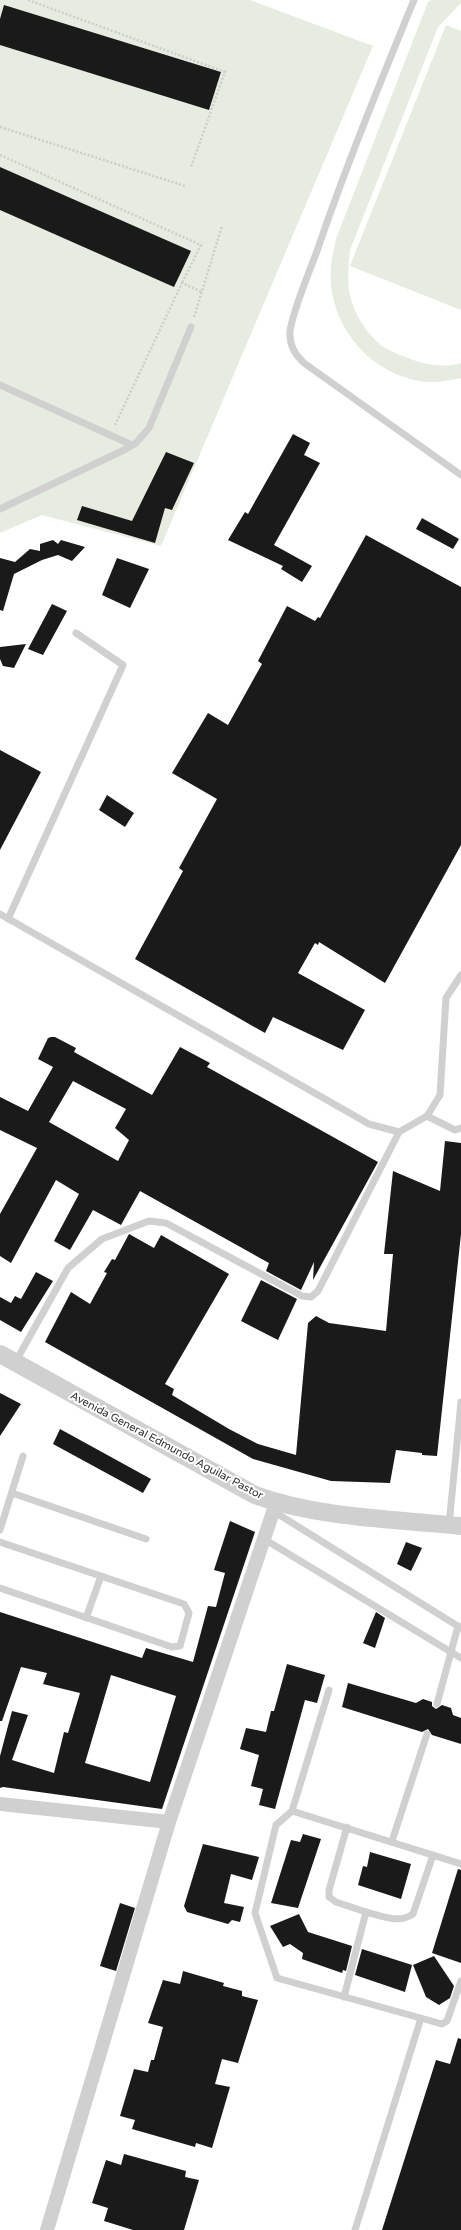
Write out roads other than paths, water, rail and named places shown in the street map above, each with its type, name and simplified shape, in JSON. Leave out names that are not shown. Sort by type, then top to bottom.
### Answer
[{"type":"street","name":"Avenida General Edmundo Aguilar Pastor","points":[[8,1358],[275,1507],[455,1525]]},
{"type":"street","points":[[47,2230],[169,1822],[275,1507]]},
{"type":"street","points":[[0,1804],[169,1822]]},
{"type":"lane","points":[[414,0],[376,92],[320,240],[292,325],[290,340],[295,353],[304,363],[461,475]]},
{"type":"lane","points":[[0,509],[132,445],[149,428],[191,327]]},
{"type":"lane","points":[[0,385],[132,445]]},
{"type":"lane","points":[[8,919],[123,665],[76,633]]},
{"type":"lane","points":[[0,914],[368,1124],[399,1132]]},
{"type":"lane","points":[[8,1358],[68,1268],[102,1239],[149,1221],[166,1224],[302,1296],[310,1297],[318,1292],[399,1132],[427,1116],[440,1095],[446,998],[461,975]]},
{"type":"lane","points":[[427,1116],[456,1130],[461,1128]]},
{"type":"lane","points":[[455,1525],[461,1402]]},
{"type":"lane","points":[[0,1530],[23,1456]]},
{"type":"lane","points":[[12,1493],[146,1539]]},
{"type":"lane","points":[[275,1507],[459,1627],[436,1704]]},
{"type":"lane","points":[[264,1538],[461,1658]]},
{"type":"lane","points":[[0,1542],[184,1604],[189,1613],[180,1646],[172,1647],[0,1588]]},
{"type":"lane","points":[[86,1618],[101,1576]]},
{"type":"lane","points":[[330,1690],[292,1811],[276,1825],[255,1913],[278,1978],[446,2024],[461,1981]]},
{"type":"lane","points":[[392,1841],[427,1734]]},
{"type":"lane","points":[[292,1811],[392,1841],[461,1864]]},
{"type":"lane","points":[[347,1827],[329,1890],[330,1897],[336,1902],[366,1912],[399,1920],[406,1919],[414,1914],[433,1855]]},
{"type":"lane","points":[[344,1997],[366,1912]]},
{"type":"lane","points":[[355,2230],[421,2018]]}]
